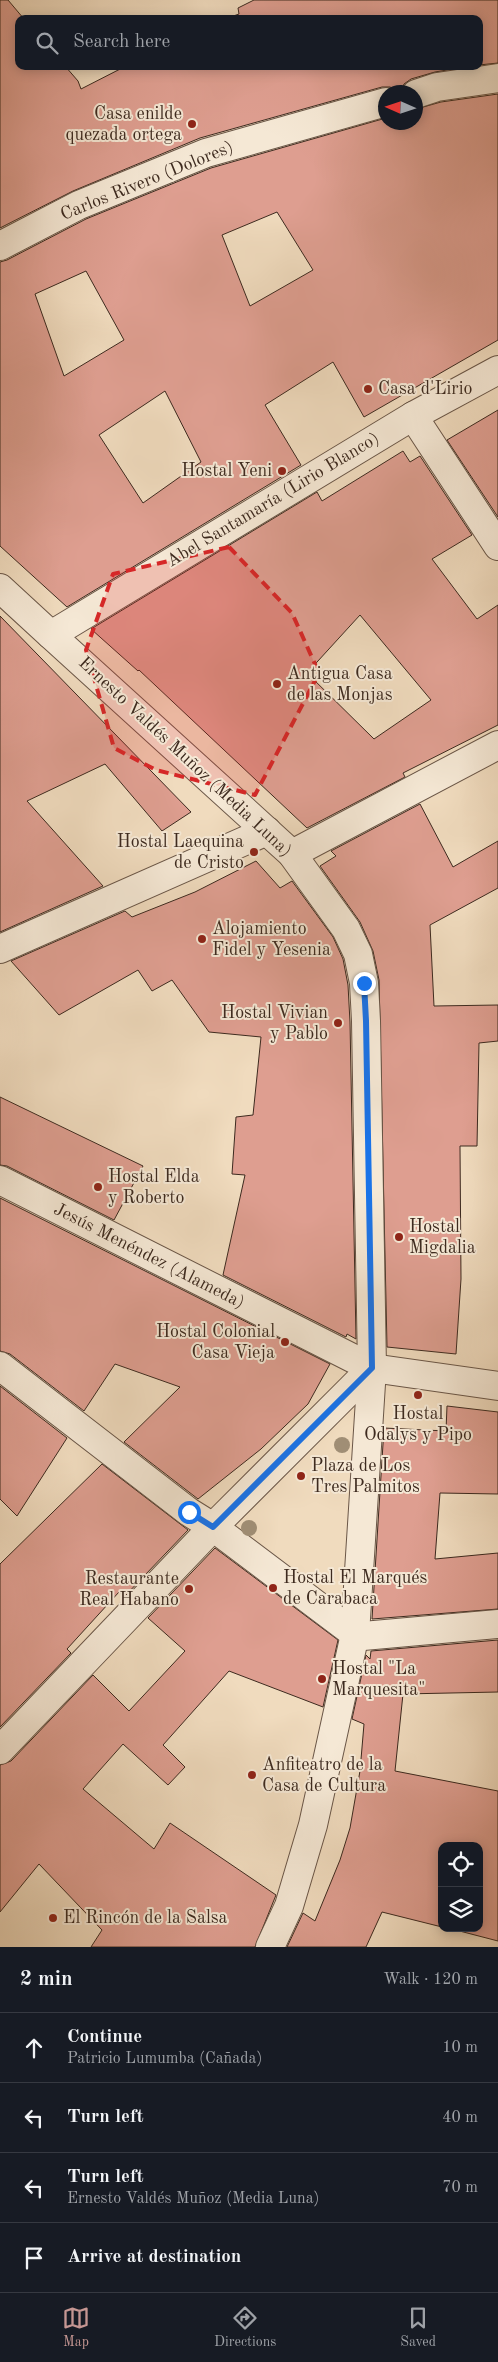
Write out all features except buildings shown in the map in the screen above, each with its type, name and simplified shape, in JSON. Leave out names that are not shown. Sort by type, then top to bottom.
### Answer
[{"type":"street","points":[[423,92],[498,78]]},
{"type":"street","name":"Carlos Rivero (Dolores)","points":[[0,246],[79,205],[206,153],[378,104]]},
{"type":"street","name":"Abel Santamaría (Lirio Blanco)","points":[[51,635],[413,416],[498,370]]},
{"type":"street","points":[[413,416],[498,546]]},
{"type":"street","name":"Ernesto Valdés Muñoz (Media Luna)","points":[[0,588],[292,854],[346,929],[358,954],[364,983],[372,1368],[355,1634],[313,1825],[290,1906],[270,1947]]},
{"type":"street","points":[[292,854],[498,745]]},
{"type":"street","points":[[0,949],[267,832]]},
{"type":"street","name":"Jesús Menéndez (Alameda)","points":[[0,1180],[372,1368],[498,1386]]},
{"type":"street","points":[[0,1366],[189,1512],[213,1527],[355,1634],[363,1636],[498,1624]]},
{"type":"street","points":[[0,1750],[213,1527],[372,1368]]},
{"type":"highlighted area","points":[[229,547],[292,613],[319,673],[255,795],[156,770],[114,748],[86,650],[113,574]]},
{"type":"place","name":"Casa enilde quezada ortega","points":[[192,124]]},
{"type":"place","name":"Casa d'Lirio","points":[[368,389]]},
{"type":"place","name":"Hostal Yeni","points":[[282,471]]},
{"type":"place","name":"Antigua Casa de las Monjas","points":[[277,684]]},
{"type":"place","name":"Hostal Laequina de Cristo","points":[[254,852]]},
{"type":"place","name":"Alojamiento Fidel y Yesenia","points":[[202,939]]},
{"type":"place","name":"Hostal Vivian y Pablo","points":[[338,1023]]},
{"type":"place","name":"Hostal Elda y Roberto","points":[[98,1187]]},
{"type":"place","name":"Hostal Migdalia","points":[[399,1237]]},
{"type":"place","name":"Hostal Colonial Casa Vieja","points":[[285,1342]]},
{"type":"place","name":"Hostal Odalys y Pipo","points":[[418,1395]]},
{"type":"place","name":"Plaza de Los Tres Palmitos","points":[[301,1476]]},
{"type":"place","name":"Hostal El Marqués de Carabaca","points":[[273,1588]]},
{"type":"place","name":"Restaurante Real Habano","points":[[189,1589]]},
{"type":"place","name":"Hostal \"La Marquesita\"","points":[[322,1679]]},
{"type":"place","name":"Anfiteatro de la Casa de Cultura","points":[[252,1775]]},
{"type":"place","name":"El Rincón de la Salsa","points":[[53,1918]]},
{"type":"route","points":[[189,1512],[213,1527],[372,1368],[364,983]]}]
